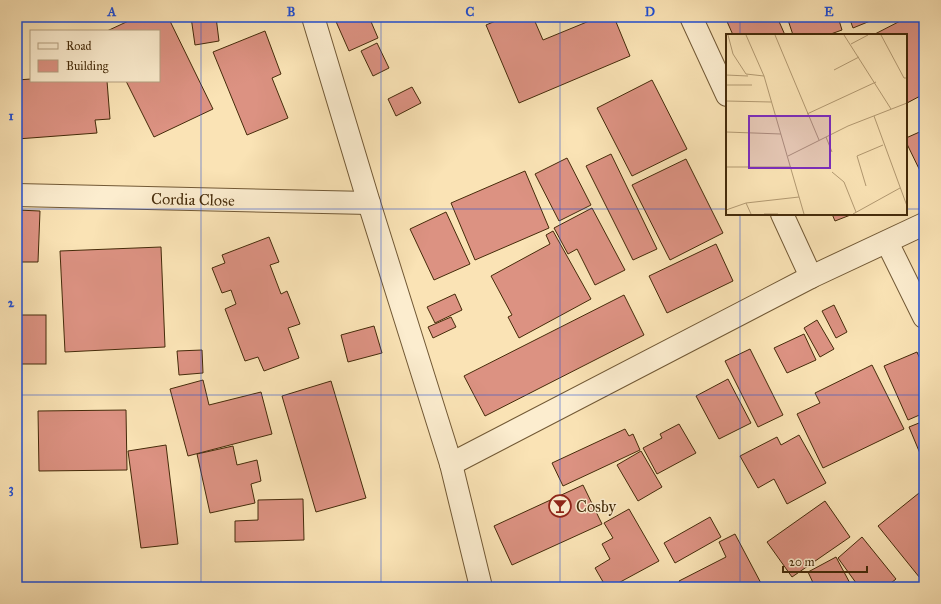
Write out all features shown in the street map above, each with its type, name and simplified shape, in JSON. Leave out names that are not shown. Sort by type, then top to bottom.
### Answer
[{"type":"street","points":[[312,17],[451,464],[481,587]]},
{"type":"street","points":[[691,17],[726,94]]},
{"type":"street","name":"Cordia Close","points":[[17,195],[369,203]]},
{"type":"street","points":[[782,215],[811,277]]},
{"type":"street","points":[[451,464],[811,277],[924,224]]},
{"type":"street","points":[[887,242],[924,317]]},
{"type":"building","points":[[137,17],[168,17],[213,109],[154,137],[126,82],[160,82],[160,30],[109,30]]},
{"type":"building","points":[[191,17],[216,17],[219,41],[195,45]]},
{"type":"building","points":[[334,17],[369,17],[378,38],[349,51]]},
{"type":"building","points":[[505,17],[533,17],[543,40],[599,17],[614,17],[630,56],[519,103],[486,25]]},
{"type":"building","points":[[725,17],[777,17],[785,34],[733,34]]},
{"type":"building","points":[[787,17],[838,17],[842,30],[831,34],[793,34]]},
{"type":"building","points":[[849,17],[880,17],[853,28]]},
{"type":"building","points":[[908,17],[916,17],[924,32],[924,94],[907,103],[907,34],[875,34]]},
{"type":"building","points":[[265,31],[281,74],[272,78],[288,118],[247,135],[213,52]]},
{"type":"building","points":[[377,43],[389,68],[373,76],[361,51]]},
{"type":"building","points":[[30,79],[30,82],[107,82],[110,119],[95,120],[97,133],[17,139],[17,80]]},
{"type":"building","points":[[652,80],[687,149],[632,176],[597,108]]},
{"type":"building","points":[[412,87],[421,103],[396,116],[388,99]]},
{"type":"building","points":[[924,130],[924,179],[907,144],[907,138]]},
{"type":"building","points":[[611,154],[657,249],[633,260],[586,166]]},
{"type":"building","points":[[567,158],[591,205],[559,221],[535,174]]},
{"type":"building","points":[[686,159],[723,233],[670,260],[632,185]]},
{"type":"building","points":[[525,171],[549,228],[475,260],[451,203]]},
{"type":"building","points":[[592,208],[625,270],[595,285],[577,249],[568,254],[554,228]]},
{"type":"building","points":[[17,210],[40,211],[38,262],[17,262]]},
{"type":"building","points":[[446,212],[470,264],[434,280],[410,229]]},
{"type":"building","points":[[832,215],[850,215],[835,221]]},
{"type":"building","points":[[553,231],[591,299],[519,338],[508,317],[512,315],[491,276],[550,244],[546,235]]},
{"type":"building","points":[[269,237],[279,262],[270,265],[281,294],[287,291],[300,324],[288,328],[299,358],[264,371],[258,357],[245,361],[225,309],[236,304],[231,290],[222,293],[212,268],[225,263],[222,255]]},
{"type":"building","points":[[716,244],[733,281],[667,313],[649,276]]},
{"type":"building","points":[[161,247],[165,347],[65,352],[60,251]]},
{"type":"building","points":[[455,294],[462,310],[435,323],[427,307]]},
{"type":"building","points":[[624,295],[644,335],[485,416],[464,376]]},
{"type":"building","points":[[834,305],[847,332],[836,338],[822,311]]},
{"type":"building","points":[[17,315],[46,315],[46,364],[17,364]]},
{"type":"building","points":[[451,317],[456,327],[433,338],[428,327]]},
{"type":"building","points":[[817,320],[834,349],[820,357],[804,328]]},
{"type":"building","points":[[374,326],[382,353],[348,362],[341,335]]},
{"type":"building","points":[[804,334],[816,360],[787,373],[774,348]]},
{"type":"building","points":[[750,349],[783,415],[758,427],[725,361]]},
{"type":"building","points":[[202,350],[203,373],[179,375],[177,351]]},
{"type":"building","points":[[917,352],[924,368],[924,413],[908,420],[884,366]]},
{"type":"building","points":[[872,365],[904,429],[823,468],[797,414],[820,403],[815,393]]},
{"type":"building","points":[[728,379],[751,423],[719,439],[696,396]]},
{"type":"building","points":[[203,380],[209,405],[261,392],[272,434],[188,456],[170,389]]},
{"type":"building","points":[[331,381],[366,498],[316,512],[282,396]]},
{"type":"building","points":[[126,410],[127,470],[39,471],[38,411]]},
{"type":"building","points":[[924,421],[924,463],[909,427]]},
{"type":"building","points":[[679,424],[696,453],[657,474],[643,448],[662,438],[660,434]]},
{"type":"building","points":[[625,429],[629,436],[633,434],[640,450],[563,486],[552,463]]},
{"type":"building","points":[[799,435],[826,483],[787,504],[774,479],[758,488],[740,456],[777,437],[781,445]]},
{"type":"building","points":[[166,445],[178,544],[141,548],[128,451]]},
{"type":"building","points":[[233,446],[237,465],[257,460],[261,481],[251,484],[255,503],[210,513],[197,454]]},
{"type":"building","points":[[641,451],[662,487],[638,501],[617,465]]},
{"type":"building","points":[[583,485],[602,524],[512,565],[494,526]]},
{"type":"building","points":[[924,489],[924,583],[878,526]]},
{"type":"building","points":[[303,499],[304,540],[235,542],[235,521],[258,520],[258,500]]},
{"type":"building","points":[[825,501],[850,537],[792,577],[767,542]]},
{"type":"building","points":[[629,509],[659,561],[611,587],[606,587],[595,568],[610,559],[602,544],[613,538],[604,523]]},
{"type":"building","points":[[710,517],[721,537],[675,563],[664,543]]},
{"type":"building","points":[[735,534],[763,587],[682,587],[679,581],[726,557],[719,542]]},
{"type":"building","points":[[862,537],[896,579],[886,587],[859,587],[838,558]]},
{"type":"building","points":[[836,557],[852,587],[815,587],[808,572]]},
{"type":"building","points":[[664,584],[665,587],[656,587]]},
{"type":"place","name":"Cosby","points":[[560,506]]}]
